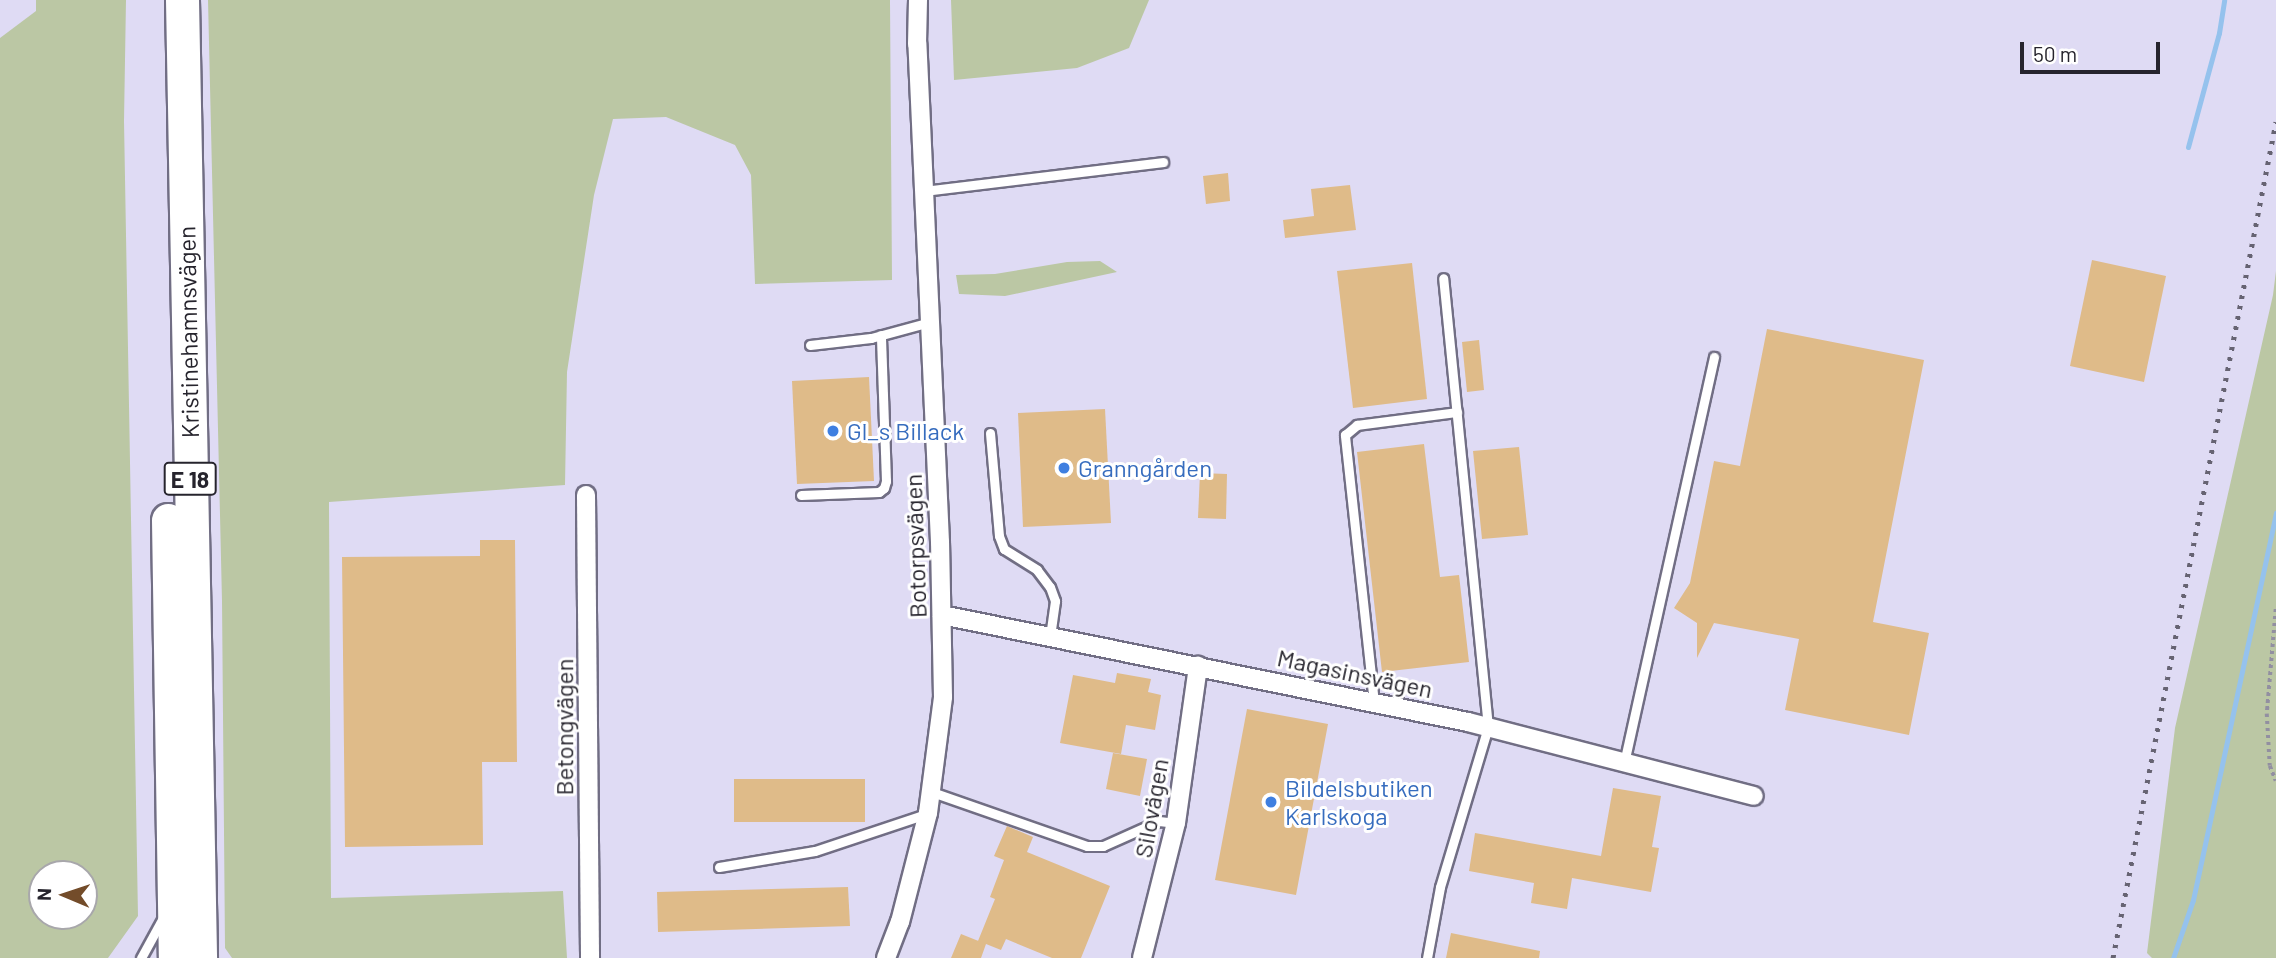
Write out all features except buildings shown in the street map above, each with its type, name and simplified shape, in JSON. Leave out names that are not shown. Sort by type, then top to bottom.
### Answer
[{"type":"highway","name":"Kristinehamnsvägen","points":[[159,0],[175,958]]},
{"type":"highway","name":"Kristinehamnsvägen","points":[[182,0],[200,958]]},
{"type":"street","name":"Botorpsvägen","points":[[886,958],[900,922],[928,813],[943,696],[918,0]]},
{"type":"street","name":"Betongvägen","points":[[586,495],[590,958]]},
{"type":"street","name":"Magasinsvägen","points":[[942,615],[1488,727],[1754,796]]},
{"type":"street","name":"Silovägen","points":[[1142,958],[1176,823],[1198,666]]},
{"type":"lane","points":[[924,191],[1163,162]]},
{"type":"lane","points":[[1427,958],[1440,887],[1488,727],[1443,278]]},
{"type":"lane","points":[[810,345],[881,335],[930,322]]},
{"type":"lane","points":[[801,495],[879,492],[884,488],[887,481],[881,335]]},
{"type":"lane","points":[[1624,763],[1713,357]]},
{"type":"lane","points":[[1374,703],[1345,435],[1357,425],[1457,412]]},
{"type":"lane","points":[[990,433],[999,536],[1004,549],[1037,570],[1050,587],[1055,601],[1050,636]]},
{"type":"lane","points":[[932,792],[1087,846],[1103,846],[1159,821],[1176,823]]},
{"type":"lane","points":[[719,867],[816,852],[928,813]]},
{"type":"lane","name":"E 18","points":[[141,958],[174,896]]},
{"type":"path","points":[[2276,609],[2274,678],[2267,714],[2270,766],[2276,781]]},
{"type":"green space","points":[[36,0],[126,0],[124,121],[138,916],[108,958],[0,958],[0,38],[36,11]]},
{"type":"green space","points":[[208,0],[890,0],[892,280],[755,284],[751,175],[735,145],[666,117],[613,119],[594,195],[567,372],[565,485],[329,502],[331,898],[563,891],[567,958],[232,958],[225,948],[222,601]]},
{"type":"green space","points":[[951,0],[1149,0],[1129,48],[1077,68],[954,80]]},
{"type":"green space","points":[[1100,261],[1117,272],[1005,296],[959,294],[956,275],[995,274],[1067,262]]},
{"type":"green space","points":[[2276,271],[2276,958],[2152,958],[2147,953],[2175,728],[2273,295]]},
{"type":"waterway","points":[[2188,147],[2219,33],[2224,0]]},
{"type":"waterway","points":[[2173,958],[2193,900],[2276,513]]},
{"type":"railway","points":[[2113,958],[2276,122]]},
{"type":"place","name":"Gl_s Billack","points":[[833,431]]},
{"type":"place","name":"Granngården","points":[[1064,468]]},
{"type":"place","name":"Bildelsbutiken Karlskoga","points":[[1271,802]]}]
